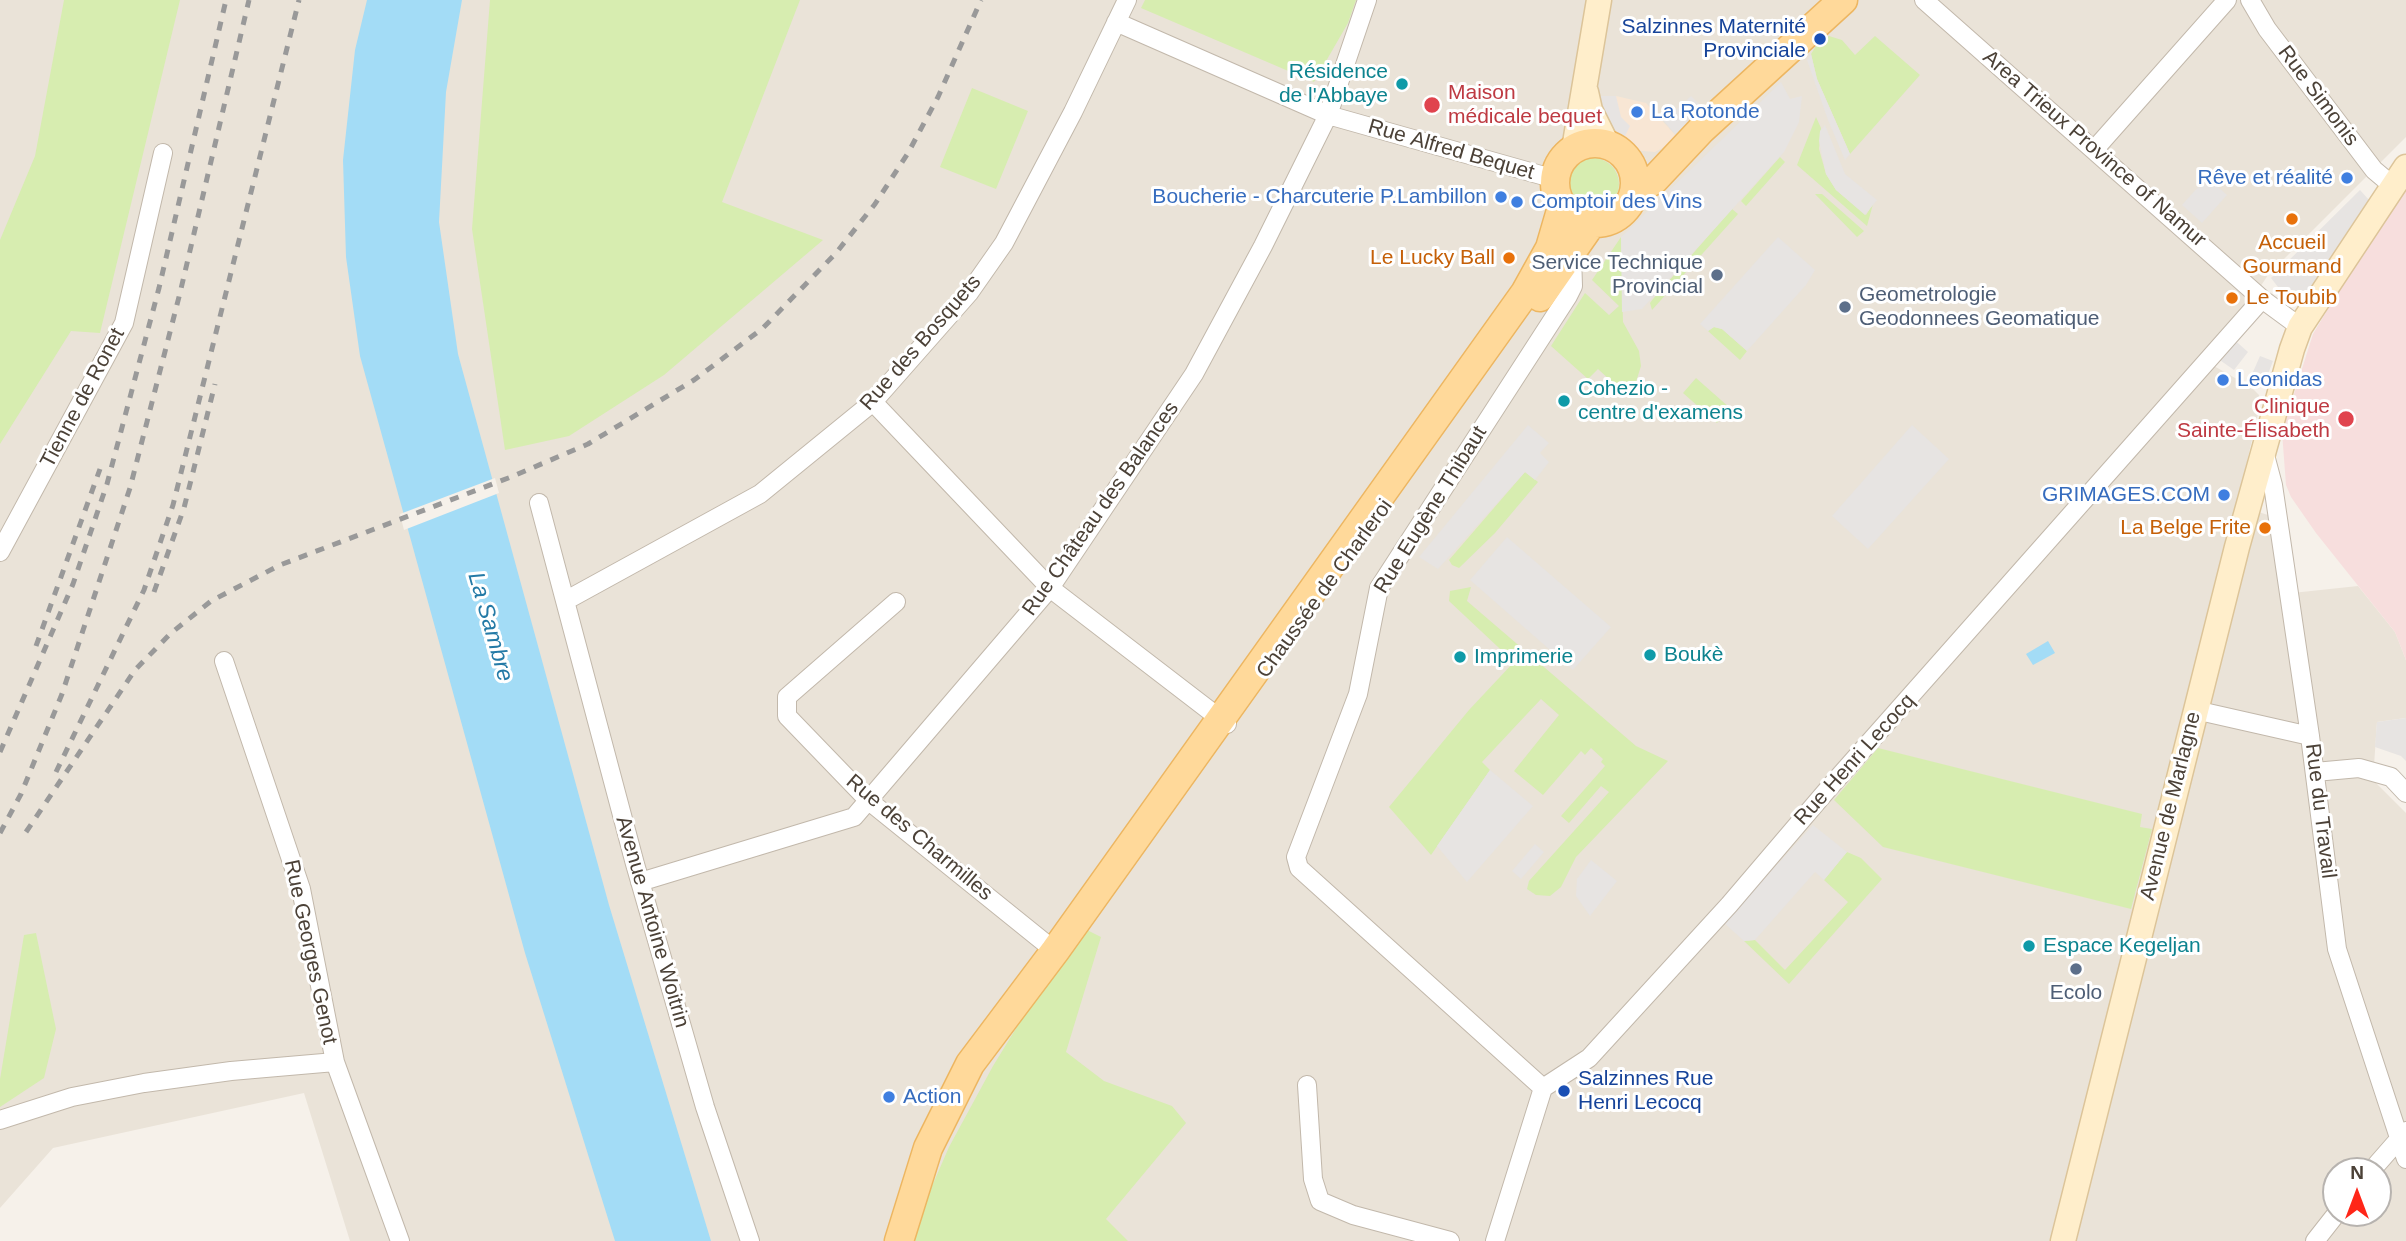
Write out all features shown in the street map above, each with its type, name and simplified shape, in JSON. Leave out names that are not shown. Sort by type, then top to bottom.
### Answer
[{"type":"main road","points":[[1574,149],[1573,140],[1586,89],[1599,0]]},
{"type":"main road","points":[[1702,129],[1651,160],[1585,145],[1574,149],[1558,167],[1555,179],[1555,192],[1562,207],[1575,218],[1591,223],[1612,220],[1621,214],[1634,192],[1654,180],[1702,129],[1843,0]]},
{"type":"main road","points":[[1586,89],[1590,110],[1617,152],[1632,169],[1634,192]]},
{"type":"main road","name":"Avenue de Marlagne","points":[[2063,1241],[2237,548],[2300,327],[2399,176]]},
{"type":"main road","name":"Chaussée de Charleroi","points":[[1224,721],[1539,271],[1550,248],[1562,207]]},
{"type":"main road","name":"Chaussée de Charleroi","points":[[899,1241],[920,1166],[953,1095],[989,1035],[1055,951],[1572,254],[1591,223]]},
{"type":"street","name":"Rue des Bosquets","points":[[565,601],[760,494],[873,402],[969,292],[1004,243],[1127,0]]},
{"type":"street","name":"Rue Château des Balances","points":[[640,881],[854,817],[1050,588],[1194,374],[1263,246],[1328,115],[1367,0]]},
{"type":"street","name":"Area Trieux Province of Namur","points":[[1924,0],[2262,299],[2300,327]]},
{"type":"street","points":[[2094,149],[2227,0]]},
{"type":"street","name":"Rue Simonis","points":[[2250,0],[2267,29],[2374,170],[2399,176]]},
{"type":"street","name":"Rue Alfred Bequet","points":[[1116,22],[1328,115],[1555,179]]},
{"type":"street","name":"Tienne de Ronet","points":[[0,552],[124,323],[163,153]]},
{"type":"street","name":"Rue Eugène Thibaut","points":[[1544,1088],[1299,868],[1296,858],[1358,694],[1378,588],[1568,296],[1573,286],[1572,254]]},
{"type":"street","name":"Rue Henri Lecocq","points":[[1544,1088],[1589,1058],[1711,924],[2262,299]]},
{"type":"street","points":[[873,402],[1050,588],[1224,721]]},
{"type":"street","name":"Rue du Travail","points":[[2265,455],[2273,485],[2310,736],[2337,949],[2402,1134],[2406,1159]]},
{"type":"street","name":"Avenue Antoine Woitrin","points":[[539,503],[640,881],[705,1107],[750,1241]]},
{"type":"street","name":"Rue des Charmilles","points":[[897,602],[787,697],[787,716],[869,801],[1055,951]]},
{"type":"street","name":"Rue Georges Genot","points":[[224,661],[301,889],[335,1062],[400,1241]]},
{"type":"street","points":[[2195,710],[2310,736]]},
{"type":"street","points":[[2315,772],[2359,768],[2391,777],[2406,793]]},
{"type":"street","points":[[0,1120],[72,1097],[144,1083],[231,1071],[335,1062]]},
{"type":"street","points":[[1307,1085],[1313,1179],[1320,1201],[1353,1215],[1450,1241]]},
{"type":"street","points":[[1494,1241],[1544,1088]]},
{"type":"street","points":[[2383,1157],[2402,1134]]},
{"type":"street","points":[[2315,1241],[2326,1227]]},
{"type":"shaded area","points":[[0,0],[2406,0],[2406,137],[2268,275],[2249,304],[2198,357],[2251,387],[2259,395],[2260,405],[2237,505],[2271,516],[2283,594],[2358,586],[2395,632],[2406,660],[2406,718],[2377,722],[2373,780],[2406,813],[2406,1241],[350,1241],[304,1093],[53,1148],[0,1208]]},
{"type":"shaded area","points":[[1811,54],[1817,79],[1850,154],[1845,160],[1807,60]]},
{"type":"shaded area","points":[[1781,82],[1790,99],[1802,96],[1799,122],[1784,152],[1642,309],[1622,312],[1621,237]]},
{"type":"shaded area","points":[[1597,96],[1616,96],[1646,103],[1679,139],[1655,152],[1631,150],[1606,129]]},
{"type":"shaded area","points":[[1597,96],[1616,96],[1621,117],[1630,126],[1621,144],[1606,129]]},
{"type":"shaded area","points":[[1691,96],[1708,113],[1679,139],[1664,121]]},
{"type":"shaded area","points":[[1825,125],[1845,174],[1877,200],[1865,215],[1836,190],[1826,174],[1819,141],[1820,131]]},
{"type":"shaded area","points":[[2207,177],[2227,195],[2202,223],[2182,205]]},
{"type":"shaded area","name":"Clinique Sainte-Élisabeth","points":[[2406,178],[2406,660],[2395,632],[2316,533],[2291,497],[2286,485],[2282,432],[2313,334]]},
{"type":"shaded area","points":[[2360,190],[2369,200],[2367,208],[2311,291],[2288,300],[2271,278]]},
{"type":"shaded area","points":[[1778,237],[1815,270],[1806,285],[1747,351],[1722,329],[1714,327],[1708,331],[1700,324]]},
{"type":"shaded area","points":[[2230,336],[2248,352],[2234,370],[2214,356]]},
{"type":"shaded area","points":[[2260,356],[2273,361],[2263,387],[2249,381]]},
{"type":"shaded area","points":[[1528,425],[1549,443],[1540,453],[1549,462],[1535,480],[1525,472],[1438,569],[1419,557]]},
{"type":"shaded area","points":[[1912,425],[1949,459],[1868,549],[1832,516]]},
{"type":"shaded area","points":[[1507,537],[1611,627],[1573,670],[1470,580]]},
{"type":"shaded area","points":[[2406,718],[2406,761],[2401,756],[2375,747],[2377,722]]},
{"type":"shaded area","points":[[1490,770],[1533,806],[1467,882],[1437,846]]},
{"type":"shaded area","points":[[1813,825],[1847,852],[1824,880],[1815,872],[1755,940],[1744,941],[1724,923]]},
{"type":"shaded area","points":[[1535,844],[1544,852],[1521,879],[1512,871]]},
{"type":"shaded area","points":[[1591,860],[1617,881],[1590,916],[1576,896],[1577,879]]},
{"type":"green space","points":[[64,0],[180,0],[100,333],[71,331],[0,444],[0,240],[35,156]]},
{"type":"green space","points":[[490,0],[800,0],[722,202],[823,240],[664,375],[569,436],[505,450],[472,229]]},
{"type":"green space","points":[[1145,0],[1356,0],[1348,23],[1314,82],[1141,8]]},
{"type":"green space","points":[[1829,36],[1842,40],[1855,55],[1875,36],[1920,75],[1850,154],[1817,79],[1811,54],[1820,40]]},
{"type":"green space","points":[[972,88],[1028,111],[996,189],[940,167]]},
{"type":"green space","points":[[1816,117],[1821,128],[1819,149],[1826,174],[1836,190],[1866,215],[1873,204],[1867,226],[1797,165]]},
{"type":"green space","points":[[1780,157],[1785,162],[1746,206],[1741,201]]},
{"type":"green space","points":[[1593,158],[1603,160],[1611,166],[1617,174],[1617,194],[1611,202],[1603,208],[1593,210],[1583,208],[1575,202],[1569,194],[1567,184],[1569,174],[1575,166],[1583,160]]},
{"type":"green space","points":[[1815,194],[1822,194],[1864,231],[1857,237]]},
{"type":"green space","points":[[1732,209],[1738,214],[1652,310],[1650,303],[1653,299]]},
{"type":"green space","points":[[1621,237],[1623,322],[1639,351],[1641,366],[1635,385],[1626,395],[1598,369],[1588,379],[1551,346],[1585,293],[1609,315],[1619,306],[1592,280]]},
{"type":"green space","points":[[1714,327],[1722,329],[1747,351],[1740,360],[1708,331]]},
{"type":"green space","points":[[1696,378],[1730,408],[1717,423],[1683,393]]},
{"type":"green space","points":[[1525,472],[1538,482],[1495,533],[1459,568],[1452,565],[1449,560]]},
{"type":"green space","points":[[1471,587],[1467,601],[1636,746],[1668,761],[1576,857],[1561,887],[1550,896],[1536,895],[1527,889],[1529,881],[1609,792],[1601,786],[1569,823],[1561,816],[1605,766],[1601,762],[1603,759],[1591,748],[1585,755],[1581,751],[1543,795],[1514,771],[1559,715],[1541,699],[1482,762],[1490,770],[1431,855],[1389,807],[1469,710],[1514,662],[1449,601],[1450,591]]},
{"type":"green space","points":[[1878,748],[2142,814],[2140,827],[2152,829],[2131,909],[1883,847],[1834,800]]},
{"type":"green space","points":[[1847,852],[1861,858],[1882,879],[1789,984],[1744,941],[1755,940],[1785,970],[1848,902],[1824,880]]},
{"type":"green space","points":[[1087,930],[1101,937],[1066,1052],[1104,1081],[1172,1106],[1186,1123],[1106,1219],[1128,1241],[915,1241],[916,1223],[949,1147],[993,1066],[1039,991]]},
{"type":"green space","points":[[36,933],[56,1029],[44,1078],[0,1107],[0,1079],[24,935]]},
{"type":"water","name":"La Sambre","points":[[367,0],[462,0],[446,92],[439,222],[458,354],[609,905],[711,1241],[615,1241],[525,953],[360,356],[346,257],[343,160],[355,50]]},
{"type":"water","points":[[2048,641],[2055,653],[2033,665],[2026,654]]},
{"type":"pier","points":[[495,478],[499,493],[404,530],[400,514]]},
{"type":"railway","points":[[0,752],[73,584],[107,484],[159,288],[226,0]]},
{"type":"railway","points":[[0,833],[21,794],[62,694],[130,488],[180,293],[249,0]]},
{"type":"railway","points":[[56,772],[144,590],[173,505],[299,0]]},
{"type":"railway","points":[[26,832],[135,670],[170,634],[211,601],[280,565],[511,477],[588,444],[694,380],[763,328],[836,253],[875,204],[908,153],[938,97],[981,0]]},
{"type":"railway","points":[[154,592],[184,508],[215,384]]},
{"type":"railway","points":[[36,646],[100,469]]},
{"type":"place","name":"Salzinnes Maternité Provinciale","points":[[1820,39]]},
{"type":"place","name":"Résidence de l'Abbaye","points":[[1402,84]]},
{"type":"place","name":"Maison médicale bequet","points":[[1432,105]]},
{"type":"place","name":"La Rotonde","points":[[1637,112]]},
{"type":"place","name":"Rêve et réalité","points":[[2347,178]]},
{"type":"place","name":"Boucherie - Charcuterie P.Lambillon","points":[[1501,197]]},
{"type":"place","name":"Comptoir des Vins","points":[[1517,202]]},
{"type":"place","name":"Accueil Gourmand","points":[[2292,219]]},
{"type":"place","name":"Le Lucky Ball","points":[[1509,258]]},
{"type":"place","name":"Service Technique Provincial","points":[[1717,275]]},
{"type":"place","name":"Le Toubib","points":[[2232,298]]},
{"type":"place","name":"Geometrologie Geodonnees Geomatique","points":[[1845,307]]},
{"type":"place","name":"Leonidas","points":[[2223,380]]},
{"type":"place","name":"Cohezio - centre d'examens","points":[[1564,401]]},
{"type":"place","name":"Clinique Sainte-Élisabeth","points":[[2346,419]]},
{"type":"place","name":"GRIMAGES.COM","points":[[2224,495]]},
{"type":"place","name":"La Belge Frite","points":[[2265,528]]},
{"type":"place","name":"Boukè","points":[[1650,655]]},
{"type":"place","name":"Imprimerie","points":[[1460,657]]},
{"type":"place","name":"Espace Kegeljan","points":[[2029,946]]},
{"type":"place","name":"Ecolo","points":[[2076,969]]},
{"type":"place","name":"Salzinnes Rue Henri Lecocq","points":[[1564,1091]]},
{"type":"place","name":"Action","points":[[889,1097]]}]
